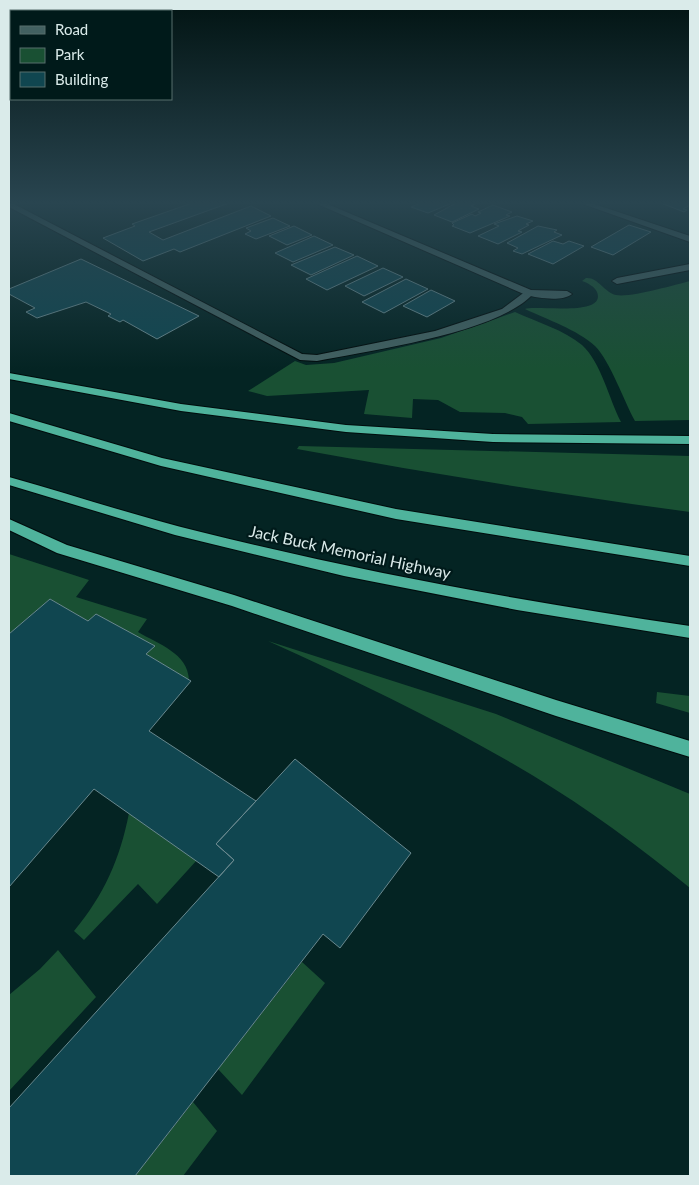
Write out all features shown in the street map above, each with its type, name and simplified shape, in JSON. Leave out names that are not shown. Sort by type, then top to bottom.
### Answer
[{"type":"highway","points":[[9,376],[144,401],[359,429],[450,437],[534,440],[690,440]]},
{"type":"highway","points":[[9,417],[161,462],[368,508],[530,537],[690,561]]},
{"type":"highway","name":"Jack Buck Memorial Highway","points":[[9,481],[229,544],[357,573],[500,601],[690,632]]},
{"type":"highway","points":[[9,524],[62,549],[234,601],[556,708],[690,750]]},
{"type":"street","points":[[112,258],[300,357],[317,358],[437,334],[505,311],[529,293]]},
{"type":"street","points":[[448,258],[529,293],[567,294]]},
{"type":"street","points":[[617,281],[690,267]]},
{"type":"green space","points":[[586,278],[598,282],[616,295],[631,295],[690,281],[690,420],[635,421],[606,361],[595,346],[571,330],[525,309],[568,308],[591,305],[597,300],[597,292],[591,285],[582,281]]},
{"type":"green space","points":[[515,312],[559,331],[575,340],[589,352],[600,371],[621,422],[528,424],[522,417],[505,413],[460,412],[438,400],[413,399],[412,418],[364,414],[369,390],[267,396],[248,391],[295,361],[306,365],[334,363],[441,338]]},
{"type":"green space","points":[[299,446],[690,456],[690,512],[444,475],[297,449]]},
{"type":"green space","points":[[9,554],[89,580],[76,597],[147,619],[138,632],[163,645],[178,656],[187,671],[189,680],[146,654],[154,646],[96,614],[88,621],[50,599],[9,634]]},
{"type":"green space","points":[[268,641],[496,714],[690,794],[690,888],[613,828],[500,756],[402,704]]},
{"type":"green space","points":[[657,692],[690,696],[690,713],[656,703]]},
{"type":"green space","points":[[129,813],[197,860],[157,904],[138,884],[84,940],[74,931],[94,904],[116,861]]},
{"type":"green space","points":[[58,950],[96,997],[9,1091],[9,995],[40,969]]},
{"type":"green space","points":[[302,962],[325,983],[242,1095],[218,1069]]},
{"type":"green space","points":[[193,1102],[217,1131],[183,1176],[135,1176]]},
{"type":"building","points":[[138,258],[150,258],[143,261]]},
{"type":"building","points":[[286,258],[302,258],[293,262]]},
{"type":"building","points":[[307,258],[347,258],[311,275],[291,265]]},
{"type":"building","points":[[352,258],[362,258],[378,266],[327,290],[306,279]]},
{"type":"building","points":[[539,258],[563,258],[553,264]]},
{"type":"building","points":[[81,259],[199,316],[157,339],[123,320],[120,322],[108,316],[111,314],[86,302],[37,318],[26,312],[35,308],[9,294],[9,289]]},
{"type":"building","points":[[383,268],[403,277],[364,296],[345,286]]},
{"type":"building","points":[[406,279],[428,289],[384,313],[362,302]]},
{"type":"building","points":[[431,290],[455,301],[427,317],[403,306]]},
{"type":"building","points":[[50,599],[88,621],[96,614],[155,646],[146,654],[191,681],[149,731],[256,801],[216,844],[234,860],[219,877],[94,789],[9,887],[9,634]]},
{"type":"building","points":[[295,759],[411,853],[340,948],[323,934],[135,1176],[9,1176],[9,1108],[234,860],[216,844]]}]
